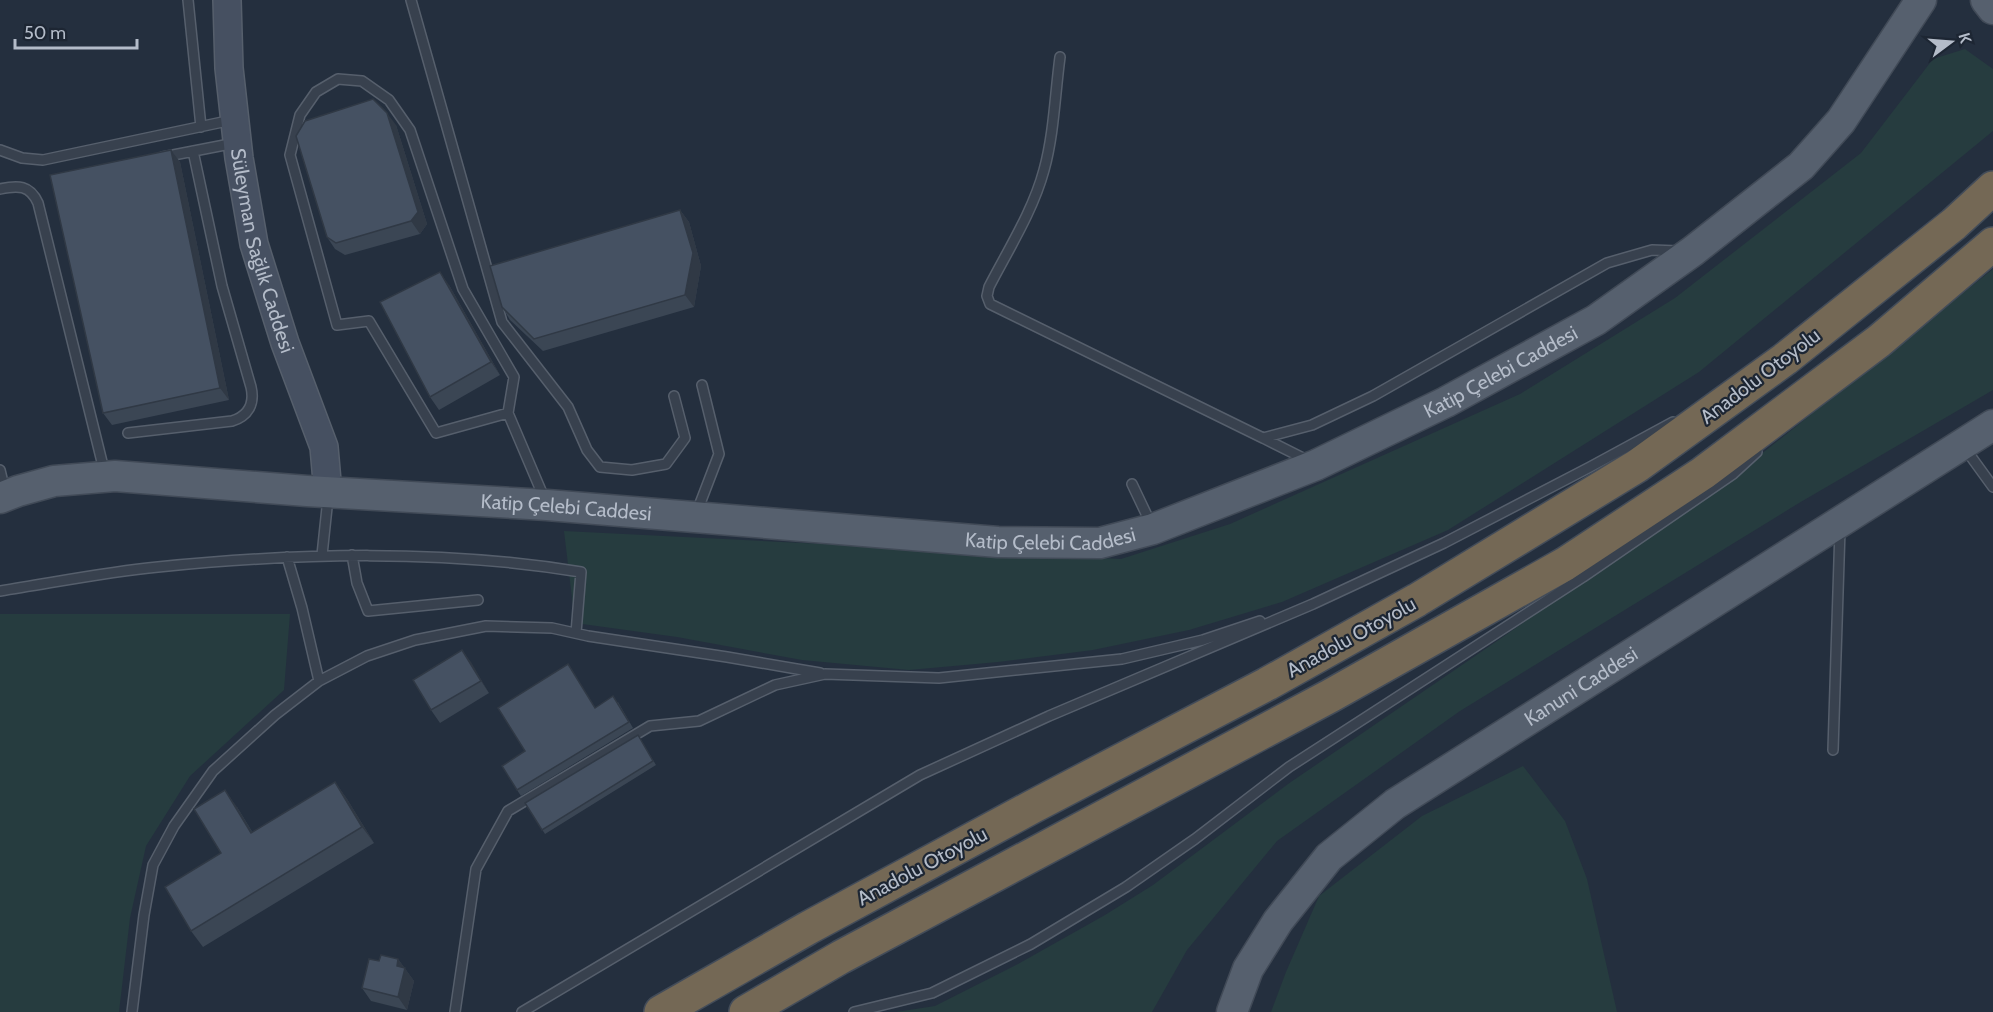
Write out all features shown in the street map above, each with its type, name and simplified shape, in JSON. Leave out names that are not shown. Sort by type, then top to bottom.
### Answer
[{"type":"highway","name":"Anadolu Otoyolu","points":[[661,1012],[808,928],[1267,684],[1417,600],[1637,466],[1785,359],[1954,224],[1993,189]]},
{"type":"highway","points":[[746,1012],[841,957],[1330,696],[1565,564],[1703,473],[1879,342],[1993,244]]},
{"type":"main road","name":"Katip Çelebi Caddesi","points":[[2,488],[105,476],[328,493],[547,505],[998,542],[1100,543],[1153,529],[1316,465],[1446,402],[1596,320],[1693,251],[1801,166],[1841,122],[1921,0]]},
{"type":"main road","points":[[1987,0],[1993,6]]},
{"type":"main road","name":"Kanuni Caddesi","points":[[1232,1012],[1248,969],[1278,921],[1329,857],[1395,804],[1993,425]]},
{"type":"street","name":"Süleyman Sağlık Caddesi","points":[[227,0],[229,68],[236,131],[254,244],[285,343],[324,447],[328,493]]},
{"type":"lane","points":[[188,0],[201,127]]},
{"type":"lane","points":[[411,0],[502,322],[568,407],[587,450],[600,467],[632,470],[666,464],[685,438],[674,396]]},
{"type":"lane","points":[[1060,57],[1049,148],[1043,173],[1026,214],[989,287],[987,296],[990,304],[1316,465]]},
{"type":"lane","points":[[508,413],[436,433],[369,321],[337,325],[290,155],[300,115],[316,92],[338,79],[362,81],[389,100],[411,130],[464,290],[514,377],[508,413],[547,505]]},
{"type":"lane","points":[[0,150],[22,158],[43,160],[201,127],[236,131]]},
{"type":"lane","points":[[150,159],[193,151],[236,131]]},
{"type":"lane","points":[[128,433],[232,421],[245,415],[252,403],[252,387],[222,286],[193,151]]},
{"type":"lane","points":[[0,189],[17,185],[32,193],[38,203],[105,476]]},
{"type":"lane","points":[[1263,438],[1312,425],[1373,396],[1607,263],[1652,250],[1693,251]]},
{"type":"lane","points":[[1802,412],[1879,342]]},
{"type":"lane","points":[[1713,399],[1785,359]]},
{"type":"lane","points":[[695,517],[719,454],[702,385]]},
{"type":"lane","points":[[522,1012],[920,775],[1049,716],[1313,604],[1444,543],[1682,416]]},
{"type":"lane","points":[[855,1012],[932,993],[1031,944],[1126,887],[1195,839],[1289,767],[1583,576],[1732,474],[1767,443]]},
{"type":"lane","points":[[1963,445],[1993,487]]},
{"type":"lane","points":[[1132,484],[1153,529]]},
{"type":"lane","points":[[322,555],[328,493]]},
{"type":"lane","points":[[1833,750],[1840,524]]},
{"type":"lane","points":[[352,555],[357,583],[369,611],[478,600]]},
{"type":"lane","points":[[0,591],[156,567],[286,557],[352,555],[443,557],[543,565],[581,572],[576,633]]},
{"type":"lane","points":[[286,557],[302,608],[319,681]]},
{"type":"lane","points":[[132,1012],[144,915],[153,865],[174,826],[213,771],[275,714],[319,681],[368,656],[415,640],[486,626],[552,628],[825,674],[939,678],[1122,659],[1203,640],[1313,604]]},
{"type":"lane","points":[[454,1012],[476,869],[508,811],[650,726],[699,721],[775,685],[825,674]]},
{"type":"green space","points":[[1965,49],[1993,69],[1993,131],[1699,372],[1448,530],[1282,602],[1189,630],[1093,650],[909,670],[802,660],[677,637],[575,623],[564,531],[1121,559],[1230,524],[1520,394],[1675,298],[1861,153],[1933,59]]},
{"type":"green space","points":[[1993,269],[1993,390],[1799,503],[1460,711],[1277,841],[1187,950],[1152,1012],[896,1012],[935,1006],[1018,964],[1153,885],[1288,784],[1500,639],[1755,459]]},
{"type":"green space","points":[[0,614],[290,614],[284,690],[190,776],[146,846],[130,918],[119,1012],[0,1012]]},
{"type":"green space","points":[[1523,766],[1565,821],[1587,879],[1617,1012],[1271,1012],[1319,896],[1422,816]]},
{"type":"building","points":[[373,99],[387,113],[418,212],[411,221],[336,243],[327,237],[296,136],[305,121]]},
{"type":"building","points":[[171,150],[220,388],[103,413],[50,175]]},
{"type":"building","points":[[680,210],[693,253],[685,295],[534,339],[502,307],[490,266]]},
{"type":"building","points":[[440,272],[491,362],[430,397],[380,302]]},
{"type":"building","points":[[462,650],[481,681],[431,710],[413,680]]},
{"type":"building","points":[[568,664],[595,708],[613,696],[629,722],[517,790],[502,766],[525,751],[498,708]]},
{"type":"building","points":[[638,735],[653,761],[542,830],[525,803]]},
{"type":"building","points":[[335,782],[362,827],[191,931],[165,887],[221,853],[194,809],[225,790],[251,833]]},
{"type":"building","points":[[381,955],[398,959],[397,966],[405,968],[398,997],[362,988],[369,959],[379,961]]}]
